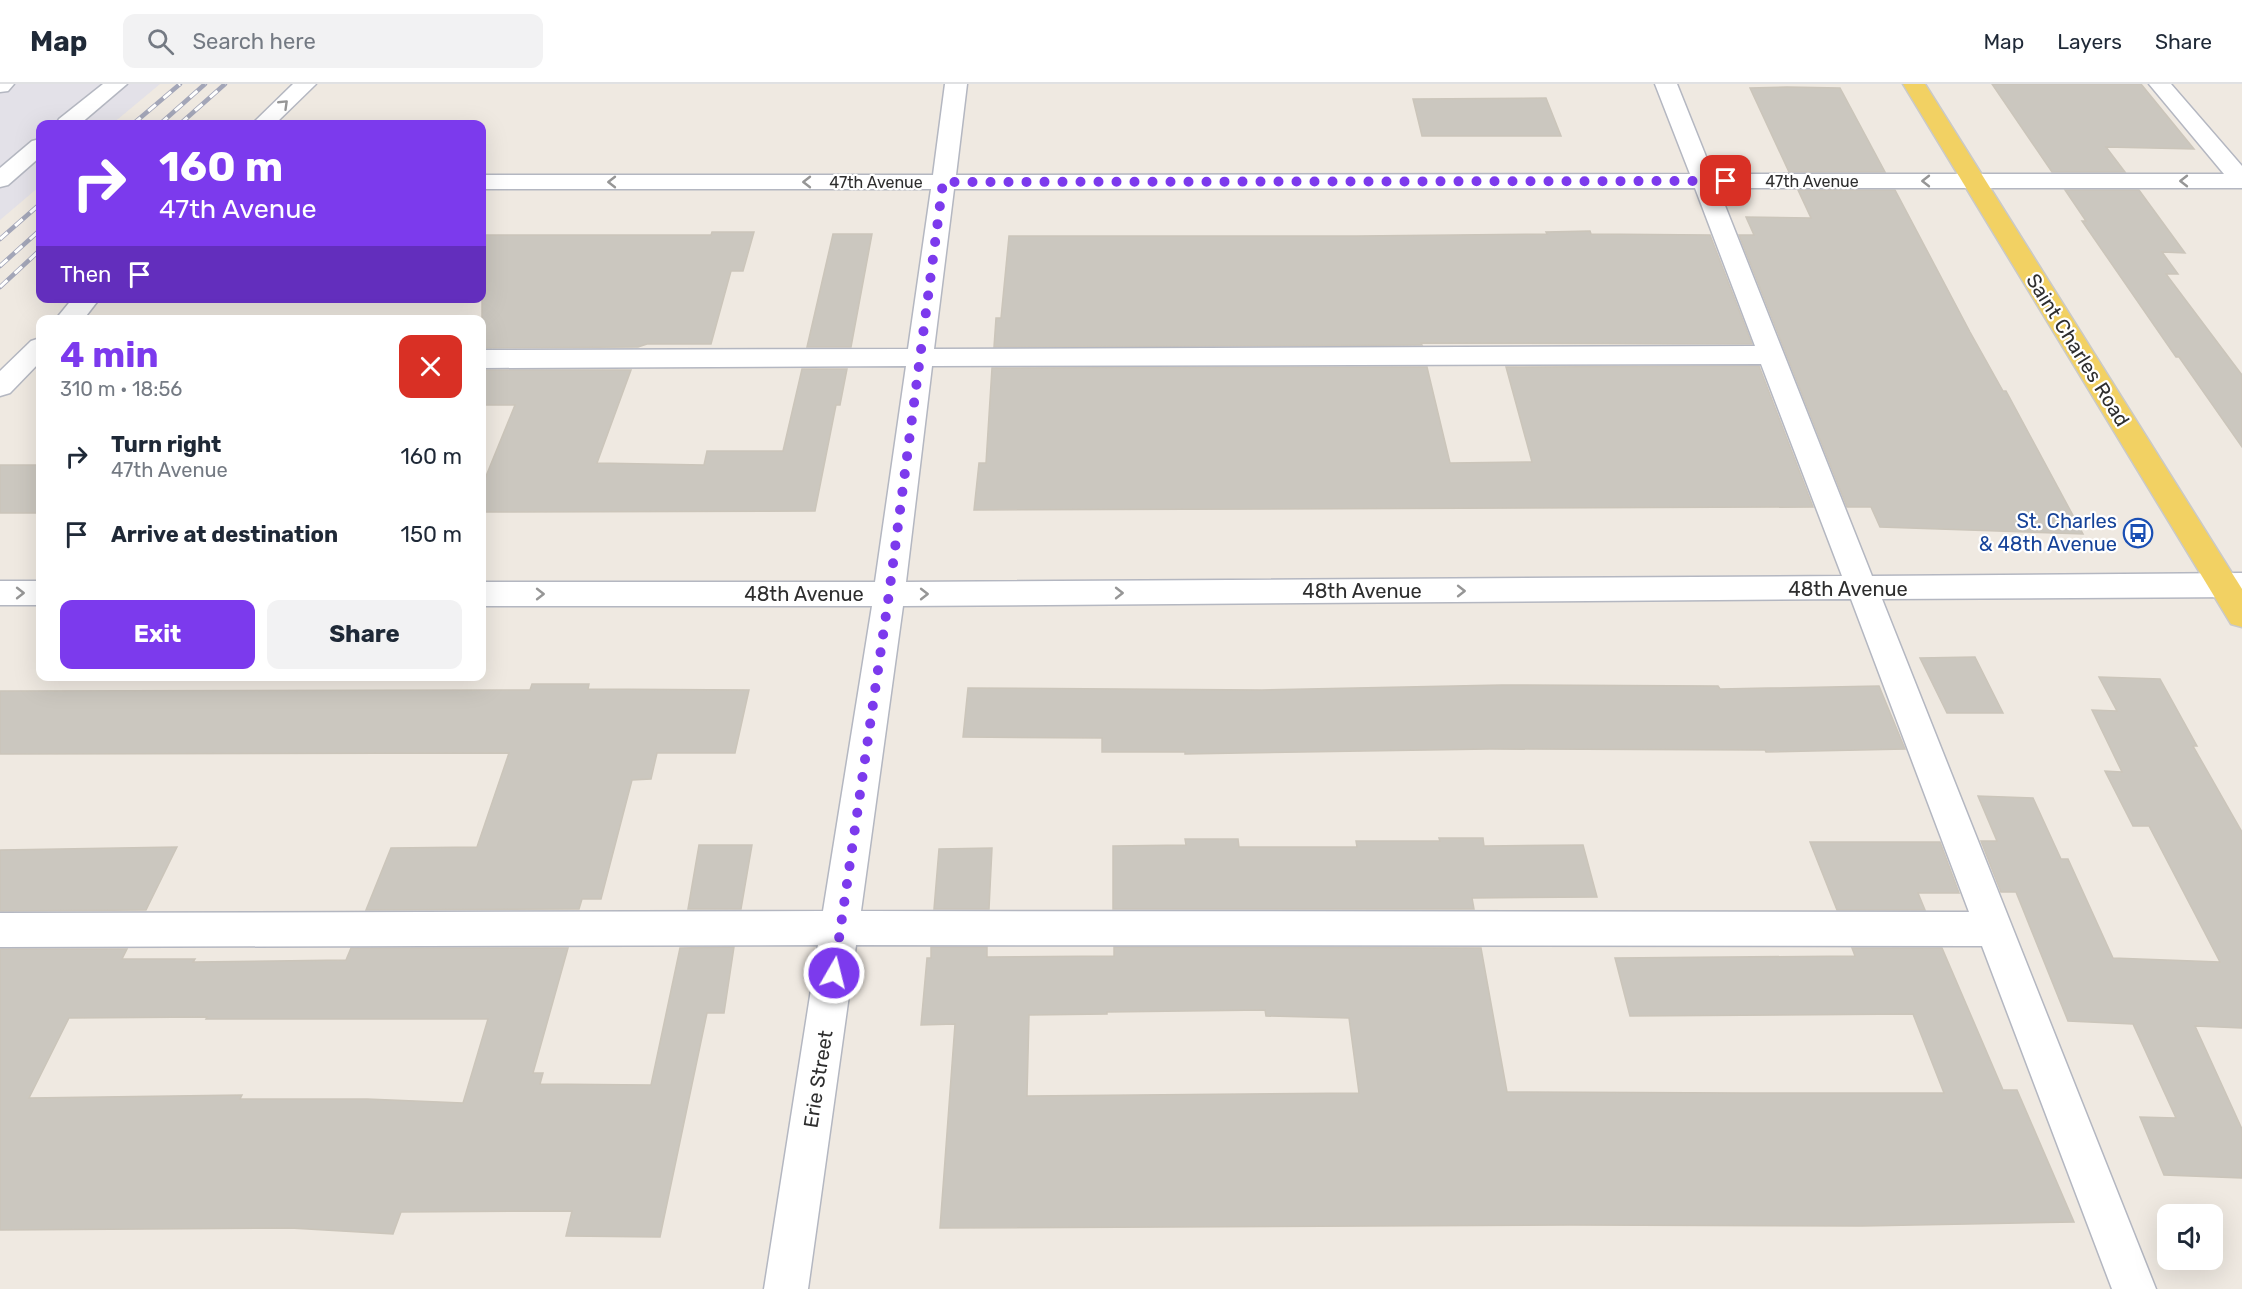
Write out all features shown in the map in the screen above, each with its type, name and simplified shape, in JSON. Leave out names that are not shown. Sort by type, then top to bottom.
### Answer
[{"type":"main road","name":"Saint Charles Road","points":[[1914,84],[2233,585],[2242,615]]},
{"type":"street","points":[[72,120],[116,84]]},
{"type":"street","points":[[267,120],[306,84]]},
{"type":"street","name":"Erie Street","points":[[786,1289],[889,594],[956,84]]},
{"type":"street","points":[[1666,84],[2134,1289]]},
{"type":"street","points":[[2160,84],[2242,181]]},
{"type":"street","points":[[0,180],[36,149]]},
{"type":"street","name":"47th Avenue","points":[[486,182],[2242,181]]},
{"type":"street","points":[[73,315],[83,303]]},
{"type":"street","points":[[486,359],[1772,355]]},
{"type":"street","points":[[0,387],[36,356]]},
{"type":"street","name":"48th Avenue","points":[[486,594],[1862,589],[2233,585]]},
{"type":"street","points":[[0,593],[36,593]]},
{"type":"street","points":[[0,930],[1994,929]]},
{"type":"shaded area","points":[[0,84],[160,84],[117,120],[36,120],[36,189],[0,220]]},
{"type":"building","points":[[1992,84],[2141,84],[2194,149],[2106,147],[2125,172],[2052,172]]},
{"type":"building","points":[[1750,88],[1840,88],[1885,172],[1789,172]]},
{"type":"building","points":[[1546,98],[1561,136],[1422,136],[1413,99]]},
{"type":"building","points":[[1798,190],[1895,190],[1970,332],[2003,391],[2006,391],[2083,534],[1880,527],[1871,507],[1847,507],[1739,235],[1754,235],[1746,217],[1811,218]]},
{"type":"building","points":[[2065,190],[2139,190],[2185,253],[2162,252],[2178,274],[2166,274],[2242,375],[2242,447],[2179,357],[2176,357],[2082,221],[2086,221]]},
{"type":"building","points":[[1590,231],[1591,234],[1710,235],[1752,344],[1421,343],[1422,345],[994,347],[996,318],[1001,318],[1009,236],[1357,236],[1547,234],[1546,232]]},
{"type":"building","points":[[712,232],[754,232],[743,271],[731,271],[711,344],[486,348],[486,315],[482,315],[482,303],[486,303],[486,235],[711,235]]},
{"type":"building","points":[[833,234],[872,234],[851,347],[807,347]]},
{"type":"building","points":[[1759,366],[1813,507],[974,510],[979,463],[986,463],[992,368],[1427,367],[1450,463],[1532,462],[1506,367]]},
{"type":"building","points":[[802,369],[847,369],[840,405],[836,405],[815,511],[486,512],[486,476],[515,405],[486,405],[486,370],[631,370],[597,463],[704,465],[707,451],[783,451]]},
{"type":"building","points":[[0,465],[36,465],[36,513],[0,513]]},
{"type":"building","points":[[1975,657],[2003,713],[1947,713],[1920,658]]},
{"type":"building","points":[[2099,677],[2160,679],[2197,746],[2193,746],[2242,832],[2242,1028],[2195,1026],[2242,1129],[2242,1178],[2164,1175],[2140,1117],[2176,1118],[2133,1024],[2068,1021],[2016,892],[2001,892],[1981,841],[1997,841],[1978,796],[2033,798],[2061,859],[2068,859],[2113,958],[2220,962],[2149,826],[2133,826],[2105,771],[2122,772],[2092,710],[2117,711]]},
{"type":"building","points":[[532,684],[589,684],[588,689],[749,690],[735,753],[657,753],[651,779],[632,780],[601,899],[582,899],[579,909],[366,910],[391,848],[477,847],[509,753],[0,754],[0,691],[530,690]]},
{"type":"building","points":[[1502,685],[1718,686],[1720,689],[1879,686],[1905,749],[1766,752],[1765,750],[1490,749],[1185,754],[1185,752],[1102,752],[1102,738],[963,737],[968,688],[1262,690]]},
{"type":"building","points":[[1439,838],[1483,838],[1484,846],[1583,845],[1597,897],[1472,898],[1474,909],[1113,909],[1113,846],[1186,845],[1185,839],[1238,839],[1239,847],[1357,847],[1356,841],[1440,841]]},
{"type":"building","points":[[1810,842],[1940,842],[1959,893],[1918,893],[1925,910],[1837,910]]},
{"type":"building","points":[[699,845],[752,845],[741,909],[688,909]]},
{"type":"building","points":[[177,847],[146,910],[0,911],[0,850]]},
{"type":"building","points":[[992,848],[989,909],[934,909],[939,849]]},
{"type":"building","points":[[734,947],[724,1013],[707,1013],[660,1237],[566,1236],[572,1211],[401,1212],[393,1234],[290,1228],[0,1230],[0,949],[127,949],[122,959],[195,959],[193,962],[346,960],[351,948],[568,948],[533,1073],[543,1073],[540,1084],[651,1085],[680,948]],"holes":[[[207,1017],[206,1019],[488,1019],[463,1103],[367,1099],[240,1099],[242,1095],[29,1098],[69,1018]]]},
{"type":"building","points":[[931,947],[987,947],[987,957],[1114,956],[1114,947],[1481,948],[1507,1092],[1944,1093],[1913,1014],[1630,1016],[1615,958],[1855,956],[1852,948],[1942,948],[2003,1090],[2017,1090],[2074,1222],[1862,1226],[940,1228],[955,1024],[921,1025],[927,958],[931,958]],"holes":[[[1265,1010],[1266,1016],[1349,1018],[1359,1093],[1027,1096],[1029,1015]]]},
{"type":"railway","points":[[138,120],[180,84]]},
{"type":"railway","points":[[164,120],[205,84]]},
{"type":"railway","points":[[184,120],[225,84]]},
{"type":"railway","points":[[0,239],[36,208]]},
{"type":"railway","points":[[0,266],[36,234]]},
{"type":"railway","points":[[0,287],[36,254]]},
{"type":"place","name":"St. Charles & 48th Avenue","points":[[2138,533]]},
{"type":"route","points":[[834,973],[889,594],[943,182],[1726,181]]}]
